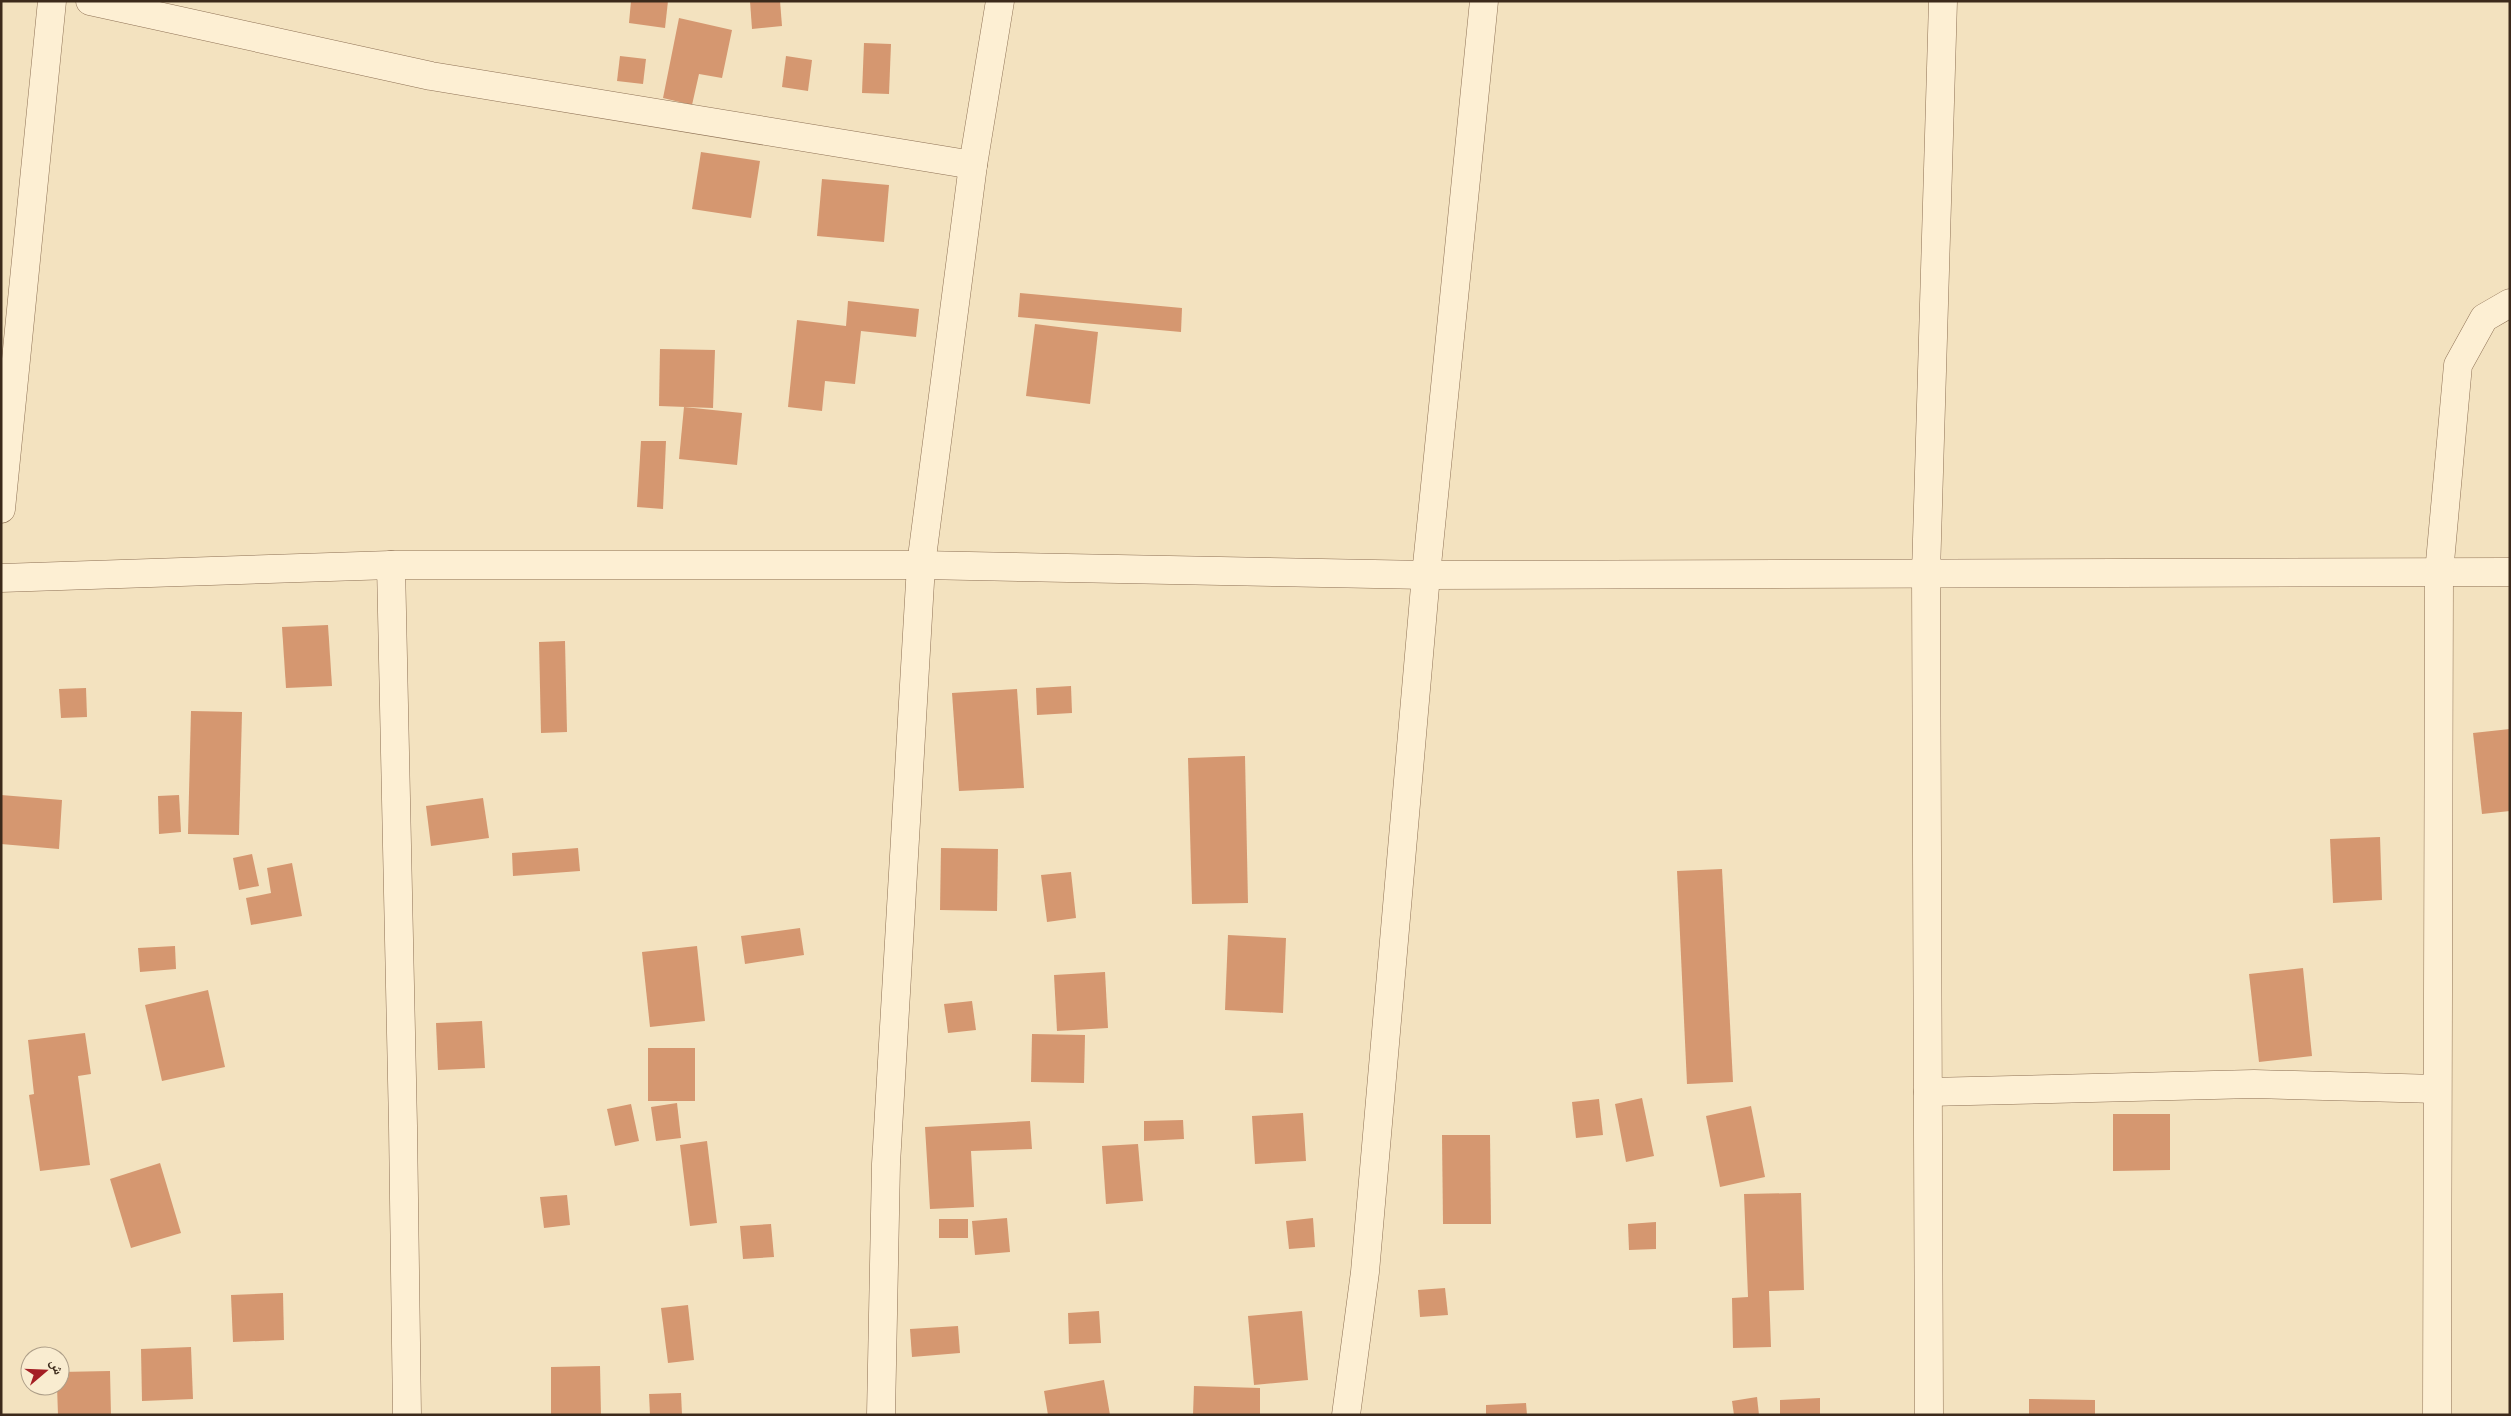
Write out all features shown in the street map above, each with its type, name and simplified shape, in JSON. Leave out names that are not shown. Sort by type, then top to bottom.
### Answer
[{"type":"street","points":[[1,508],[52,1]]},
{"type":"street","points":[[90,1],[430,76],[681,119],[973,165]]},
{"type":"street","points":[[881,1415],[886,1164],[921,565],[973,165],[1000,1]]},
{"type":"street","points":[[1346,1415],[1365,1272],[1426,575],[1484,1]]},
{"type":"street","points":[[1930,1415],[1926,573],[1943,1]]},
{"type":"street","points":[[2437,1415],[2439,573],[2458,365],[2484,318],[2510,303]]},
{"type":"street","points":[[391,565],[403,1116],[407,1415]]},
{"type":"street","points":[[1,578],[391,565],[921,565],[1426,575],[2510,572]]},
{"type":"street","points":[[1928,1092],[2254,1084],[2437,1089]]},
{"type":"building","points":[[631,1],[668,1],[665,28],[629,23]]},
{"type":"building","points":[[750,1],[780,1],[782,26],[752,29]]},
{"type":"building","points":[[679,18],[732,30],[722,78],[699,74],[692,105],[663,98]]},
{"type":"building","points":[[864,43],[891,44],[889,94],[862,93]]},
{"type":"building","points":[[620,56],[646,59],[643,84],[617,81]]},
{"type":"building","points":[[786,56],[812,60],[808,91],[782,87]]},
{"type":"building","points":[[701,152],[760,161],[751,218],[692,209]]},
{"type":"building","points":[[822,179],[889,185],[884,242],[817,236]]},
{"type":"building","points":[[1020,293],[1182,308],[1181,332],[1018,317]]},
{"type":"building","points":[[848,301],[919,309],[916,337],[861,331],[855,384],[825,381],[822,411],[788,407],[797,320],[846,326]]},
{"type":"building","points":[[1035,324],[1098,332],[1090,404],[1026,396]]},
{"type":"building","points":[[660,349],[715,350],[713,408],[659,406]]},
{"type":"building","points":[[684,407],[742,413],[737,465],[679,459]]},
{"type":"building","points":[[641,441],[666,441],[663,509],[637,507]]},
{"type":"building","points":[[328,625],[332,686],[286,688],[282,627]]},
{"type":"building","points":[[565,641],[567,732],[541,733],[539,642]]},
{"type":"building","points":[[1071,686],[1072,713],[1037,715],[1036,688]]},
{"type":"building","points":[[86,688],[87,717],[61,718],[59,689]]},
{"type":"building","points":[[1017,689],[1024,788],[959,791],[952,693]]},
{"type":"building","points":[[191,711],[242,712],[239,835],[188,834]]},
{"type":"building","points":[[2510,729],[2510,811],[2482,814],[2473,733]]},
{"type":"building","points":[[1245,756],[1248,903],[1192,904],[1188,758]]},
{"type":"building","points":[[1,795],[62,800],[59,849],[1,844]]},
{"type":"building","points":[[179,795],[181,832],[159,834],[158,796]]},
{"type":"building","points":[[483,798],[489,838],[431,846],[426,806]]},
{"type":"building","points":[[2380,837],[2382,900],[2333,903],[2330,839]]},
{"type":"building","points":[[578,848],[580,871],[513,876],[512,853]]},
{"type":"building","points":[[941,848],[998,849],[997,911],[940,910]]},
{"type":"building","points":[[252,854],[259,886],[239,890],[233,858]]},
{"type":"building","points":[[292,863],[302,916],[251,925],[246,898],[271,893],[267,868]]},
{"type":"building","points":[[1722,869],[1733,1082],[1687,1084],[1677,871]]},
{"type":"building","points":[[1071,872],[1076,918],[1047,922],[1041,875]]},
{"type":"building","points":[[800,928],[804,955],[745,964],[741,936]]},
{"type":"building","points":[[1228,935],[1286,938],[1283,1013],[1225,1010]]},
{"type":"building","points":[[175,946],[176,969],[140,972],[138,948]]},
{"type":"building","points":[[697,946],[705,1021],[650,1027],[642,952]]},
{"type":"building","points":[[2303,968],[2312,1056],[2259,1062],[2249,974]]},
{"type":"building","points":[[1105,972],[1108,1028],[1057,1031],[1054,975]]},
{"type":"building","points":[[208,990],[225,1067],[162,1081],[145,1005]]},
{"type":"building","points":[[972,1001],[976,1030],[948,1033],[944,1004]]},
{"type":"building","points":[[482,1021],[485,1068],[438,1070],[436,1023]]},
{"type":"building","points":[[85,1033],[91,1074],[78,1076],[90,1165],[40,1171],[29,1095],[34,1094],[28,1040]]},
{"type":"building","points":[[1032,1034],[1085,1035],[1084,1083],[1031,1082]]},
{"type":"building","points":[[648,1048],[695,1048],[695,1101],[648,1101]]},
{"type":"building","points":[[1642,1098],[1654,1156],[1626,1162],[1615,1104]]},
{"type":"building","points":[[1599,1099],[1603,1135],[1576,1138],[1572,1102]]},
{"type":"building","points":[[677,1103],[681,1138],[656,1141],[651,1107]]},
{"type":"building","points":[[631,1104],[639,1141],[615,1146],[607,1109]]},
{"type":"building","points":[[1751,1106],[1765,1177],[1720,1187],[1706,1116]]},
{"type":"building","points":[[1303,1113],[1306,1161],[1255,1164],[1252,1116]]},
{"type":"building","points":[[2113,1114],[2170,1114],[2170,1170],[2113,1171]]},
{"type":"building","points":[[1183,1120],[1184,1139],[1144,1141],[1144,1121]]},
{"type":"building","points":[[1030,1121],[1032,1149],[971,1151],[974,1207],[930,1209],[925,1127]]},
{"type":"building","points":[[1442,1135],[1490,1135],[1491,1224],[1443,1224]]},
{"type":"building","points":[[707,1141],[717,1223],[690,1226],[680,1145]]},
{"type":"building","points":[[1138,1144],[1143,1201],[1106,1204],[1102,1146]]},
{"type":"building","points":[[160,1163],[181,1233],[131,1248],[110,1179]]},
{"type":"building","points":[[1801,1193],[1804,1290],[1769,1291],[1771,1347],[1733,1348],[1732,1298],[1748,1297],[1744,1194]]},
{"type":"building","points":[[567,1195],[570,1225],[544,1228],[540,1197]]},
{"type":"building","points":[[1007,1218],[1010,1252],[975,1255],[972,1221]]},
{"type":"building","points":[[1313,1218],[1315,1247],[1289,1249],[1286,1221]]},
{"type":"building","points":[[939,1219],[968,1219],[968,1238],[939,1238]]},
{"type":"building","points":[[1656,1222],[1656,1249],[1629,1250],[1628,1224]]},
{"type":"building","points":[[771,1224],[774,1257],[743,1259],[740,1226]]},
{"type":"building","points":[[1445,1288],[1448,1315],[1420,1317],[1418,1290]]},
{"type":"building","points":[[283,1293],[284,1340],[233,1342],[231,1295]]},
{"type":"building","points":[[688,1305],[694,1360],[668,1363],[661,1308]]},
{"type":"building","points":[[1099,1311],[1101,1343],[1069,1344],[1068,1313]]},
{"type":"building","points":[[1302,1311],[1308,1380],[1254,1385],[1248,1316]]},
{"type":"building","points":[[958,1326],[960,1353],[912,1357],[910,1329]]},
{"type":"building","points":[[191,1347],[193,1399],[142,1401],[141,1349]]},
{"type":"building","points":[[600,1366],[601,1415],[551,1415],[551,1367]]},
{"type":"building","points":[[110,1371],[111,1415],[58,1415],[57,1396],[70,1396],[70,1372]]},
{"type":"building","points":[[1104,1380],[1110,1415],[1048,1415],[1044,1391]]},
{"type":"building","points":[[1194,1386],[1260,1388],[1260,1415],[1193,1415]]},
{"type":"building","points":[[681,1393],[682,1415],[650,1415],[649,1394]]},
{"type":"building","points":[[1757,1397],[1759,1415],[1734,1415],[1732,1401]]},
{"type":"building","points":[[1820,1398],[1820,1415],[1780,1415],[1780,1400]]},
{"type":"building","points":[[2029,1399],[2095,1400],[2095,1415],[2029,1415]]},
{"type":"building","points":[[1526,1403],[1527,1415],[1486,1415],[1486,1405]]}]
